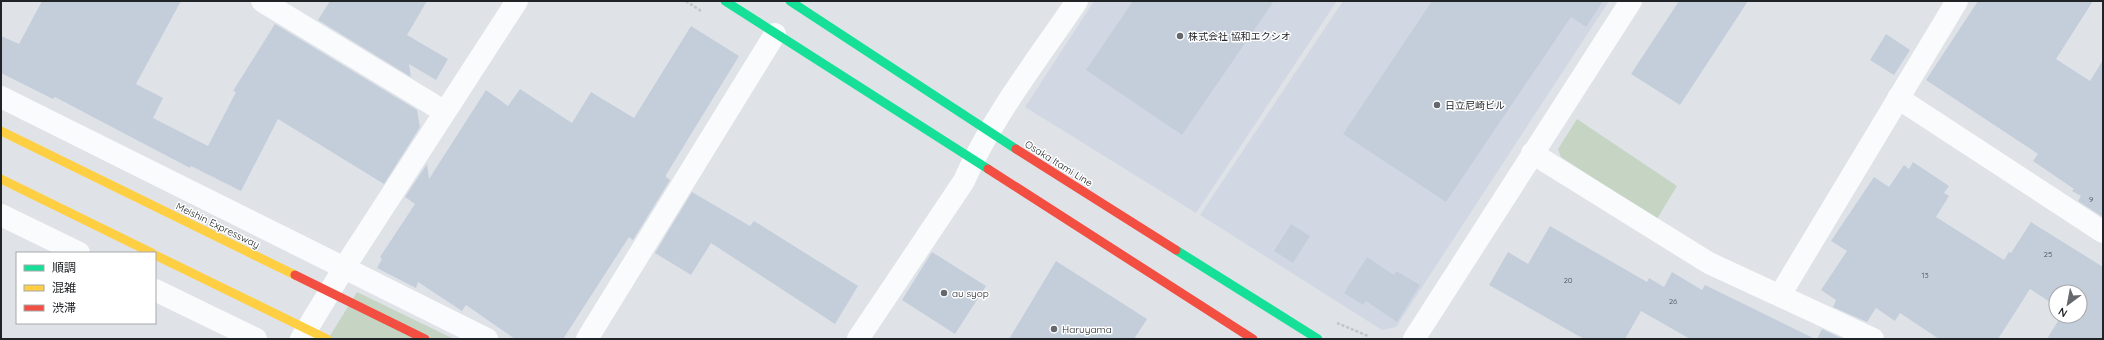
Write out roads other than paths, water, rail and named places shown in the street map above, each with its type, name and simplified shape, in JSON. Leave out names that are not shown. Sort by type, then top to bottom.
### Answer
[{"type":"main road","points":[[726,1],[775,34],[1253,339]]},
{"type":"main road","name":"Osaka Itami Line","points":[[790,1],[990,133],[1318,339]]},
{"type":"main road","name":"Meishin Expressway","points":[[1,131],[425,339]]},
{"type":"main road","points":[[1,179],[150,252]]},
{"type":"main road","points":[[156,255],[327,339]]},
{"type":"street","points":[[262,1],[445,112]]},
{"type":"street","points":[[301,339],[344,268],[517,1]]},
{"type":"street","points":[[858,339],[964,181],[973,160],[1077,1]]},
{"type":"street","points":[[1414,339],[1631,1]]},
{"type":"street","points":[[1780,295],[1957,1]]},
{"type":"street","points":[[586,339],[775,34]]},
{"type":"street","points":[[1,97],[487,339]]},
{"type":"street","points":[[1898,98],[2103,232]]},
{"type":"street","points":[[1532,153],[1709,263],[1874,339]]},
{"type":"street","points":[[1,215],[77,252]]},
{"type":"street","points":[[156,290],[256,339]]},
{"type":"place","name":"株式会社 協和エクシオ","points":[[1180,36]]},
{"type":"place","name":"日立尼崎ビル","points":[[1437,105]]},
{"type":"place","name":"au syop","points":[[944,293]]},
{"type":"place","name":"Haruyama","points":[[1054,329]]}]
